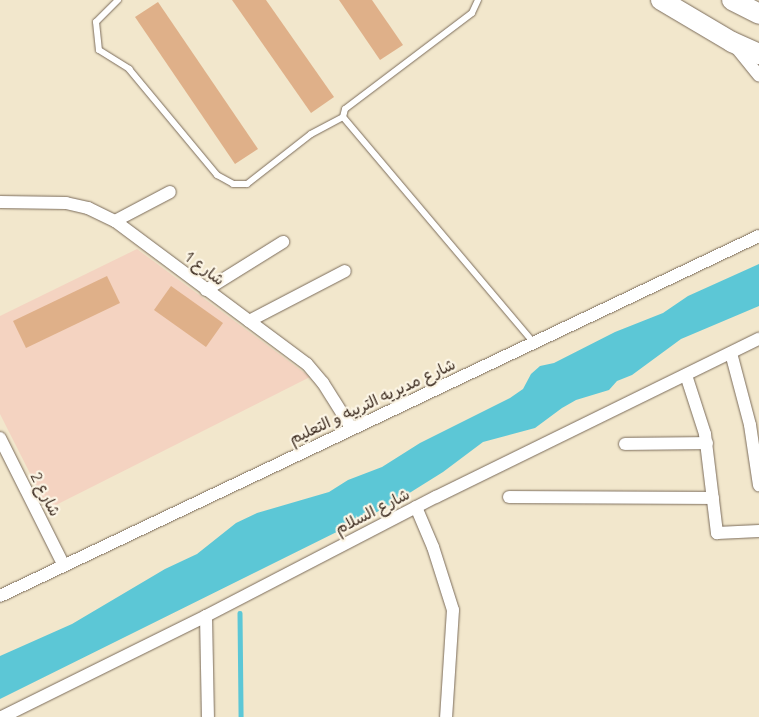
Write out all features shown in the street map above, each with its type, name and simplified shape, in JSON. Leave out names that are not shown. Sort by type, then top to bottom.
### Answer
[{"type":"main road","points":[[661,0],[732,42],[759,54]]},
{"type":"main road","points":[[732,0],[759,14]]},
{"type":"street","points":[[732,42],[759,76]]},
{"type":"street","points":[[115,221],[170,192]]},
{"type":"street","name":"شارع 1","points":[[0,202],[66,203],[88,208],[115,221],[307,364],[323,383],[352,429]]},
{"type":"street","name":"شارع مديريه التربيه و التعليم","points":[[0,596],[63,564],[759,236]]},
{"type":"street","points":[[206,290],[283,242]]},
{"type":"street","points":[[249,321],[345,270]]},
{"type":"street","name":"شارع السلام","points":[[2,717],[206,616],[416,507],[759,339]]},
{"type":"street","points":[[731,353],[755,424],[759,481]]},
{"type":"street","points":[[686,375],[707,443],[717,532],[759,531]]},
{"type":"street","name":"شارع 2","points":[[0,438],[6,463],[63,564]]},
{"type":"street","points":[[624,444],[707,443]]},
{"type":"street","points":[[509,497],[713,498]]},
{"type":"street","points":[[416,507],[433,547],[453,610],[446,717]]},
{"type":"street","points":[[206,616],[208,717]]},
{"type":"lane","points":[[118,0],[96,22],[99,50],[129,68],[217,175],[233,184],[247,184],[310,134],[343,117],[345,109],[472,13],[478,0]]},
{"type":"lane","points":[[343,117],[534,343]]},
{"type":"shaded area","points":[[137,249],[310,377],[48,509],[0,414],[0,316]]},
{"type":"water","points":[[759,264],[759,306],[681,339],[632,375],[617,381],[609,390],[576,400],[535,428],[483,442],[443,472],[387,507],[0,699],[0,656],[72,624],[165,569],[197,554],[236,523],[257,513],[329,492],[348,480],[382,467],[420,443],[510,398],[523,389],[531,374],[540,366],[554,363],[615,332],[663,313],[688,296]]},
{"type":"building","points":[[232,0],[266,0],[334,97],[311,113]]},
{"type":"building","points":[[339,0],[372,0],[403,45],[380,60]]},
{"type":"building","points":[[158,2],[258,149],[235,164],[135,17]]},
{"type":"building","points":[[107,276],[120,303],[26,348],[13,321]]},
{"type":"building","points":[[171,286],[223,323],[206,347],[154,310]]},
{"type":"waterway","points":[[240,613],[241,717]]}]
